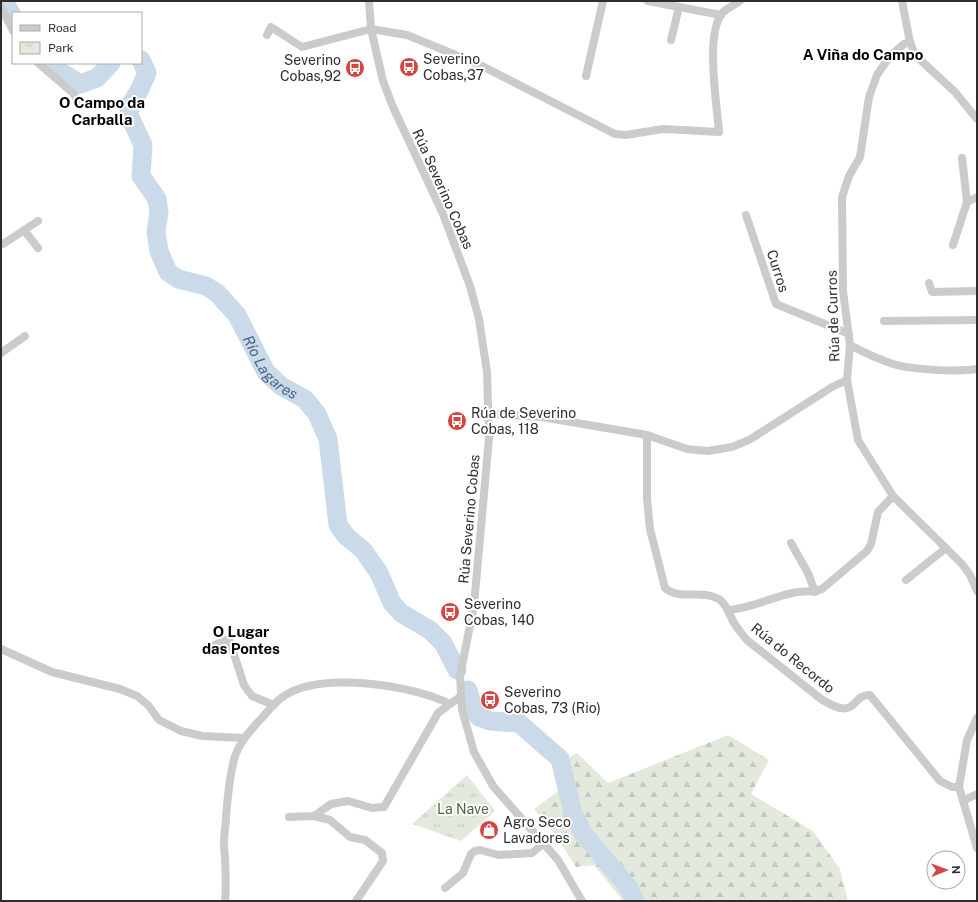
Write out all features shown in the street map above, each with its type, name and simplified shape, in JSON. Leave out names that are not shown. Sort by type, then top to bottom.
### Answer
[{"type":"street","name":"Rúa Severino Cobas","points":[[369,1],[371,29],[377,60],[393,107],[443,214],[470,286],[479,319],[487,372],[489,438],[477,583],[468,640],[460,676],[460,697],[467,731],[483,769],[505,801],[544,843],[568,876],[582,901]]},
{"type":"street","points":[[586,76],[603,1]]},
{"type":"street","points":[[648,1],[721,15]]},
{"type":"street","points":[[267,35],[271,27],[302,47],[309,47],[371,29],[407,34],[478,64],[615,134],[626,135],[663,129],[719,132],[712,55],[714,37],[721,15],[740,1]]},
{"type":"street","points":[[902,1],[910,42],[915,55],[955,92],[977,119]]},
{"type":"street","points":[[1,7],[12,29]]},
{"type":"street","points":[[671,40],[678,7]]},
{"type":"street","name":"Rúa de Curros","points":[[910,42],[904,44],[890,56],[877,75],[869,97],[860,157],[850,176],[842,197],[843,291],[850,345],[847,380],[858,440],[892,496],[946,548],[970,575],[977,591]]},
{"type":"street","points":[[39,64],[73,94],[80,103]]},
{"type":"street","points":[[953,245],[967,202],[962,158]]},
{"type":"street","points":[[967,202],[977,198]]},
{"type":"street","name":"Curros","points":[[746,215],[776,304],[849,334]]},
{"type":"street","points":[[1,243],[3,244],[38,221]]},
{"type":"street","points":[[24,230],[38,248]]},
{"type":"street","points":[[929,283],[932,292],[977,292]]},
{"type":"street","points":[[884,321],[977,320]]},
{"type":"street","points":[[1,353],[24,336]]},
{"type":"street","points":[[850,345],[893,364],[903,366],[958,370],[977,369]]},
{"type":"street","points":[[489,414],[535,416],[647,435],[694,451],[708,451],[732,447],[750,440],[832,387],[847,380]]},
{"type":"street","name":"Rúa do Recordo","points":[[647,435],[650,529],[665,588],[669,592],[677,594],[712,596],[722,602],[729,610],[733,622],[747,640],[821,699],[833,706],[841,709],[848,708],[866,695],[872,698],[940,781],[952,788],[959,787]]},
{"type":"street","points":[[791,543],[808,573],[815,592],[822,589],[867,551],[872,539],[878,512],[892,496]]},
{"type":"street","points":[[906,580],[946,548]]},
{"type":"street","name":"Rúa do Recordo","points":[[729,610],[748,607],[793,592],[815,592]]},
{"type":"street","points":[[212,646],[229,639],[244,685],[252,696],[274,705]]},
{"type":"street","points":[[1,648],[52,672],[120,689],[138,696],[148,705],[159,720],[181,731],[202,736],[244,738]]},
{"type":"street","points":[[225,901],[227,882],[224,842],[228,790],[236,756],[244,738],[274,705],[285,696],[297,690],[318,684],[339,682],[404,690],[436,697],[450,704]]},
{"type":"street","points":[[314,816],[331,804],[348,801],[372,808],[384,807],[438,713],[460,697]]},
{"type":"street","points":[[977,718],[967,740],[959,787],[977,848]]},
{"type":"street","points":[[963,801],[977,794]]},
{"type":"street","points":[[289,817],[314,816],[330,820],[350,837],[365,840],[382,853],[383,861],[356,901]]},
{"type":"street","points":[[445,888],[463,873],[471,854],[475,851],[480,850],[499,855],[532,853],[544,843]]},
{"type":"green space","points":[[728,735],[769,760],[751,794],[813,831],[840,869],[848,901],[623,901],[594,865],[576,867],[557,837],[534,809],[561,789],[553,768],[577,753],[608,783]]},
{"type":"green space","name":"La Nave","points":[[467,775],[495,811],[461,841],[412,824]]},
{"type":"waterway","name":"Río Lagares","points":[[4,1],[12,15]]},
{"type":"waterway","name":"Río Lagares","points":[[142,62],[147,73],[131,104],[129,115],[143,145],[141,176],[157,199],[159,212],[156,232],[159,251],[168,272],[178,279],[206,286],[217,293],[237,315],[266,372],[281,386],[305,399],[317,414],[328,439],[338,525],[347,537],[363,550],[379,573],[392,603],[401,613],[430,630],[443,643],[457,670]]},
{"type":"waterway","name":"Río Lagares","points":[[49,64],[80,84],[97,78],[110,64]]},
{"type":"waterway","name":"Río Lagares","points":[[468,690],[474,711],[479,717],[490,721],[519,723],[560,759],[573,813],[583,833],[629,888],[635,901]]},
{"type":"place","name":"Severino Cobas,37","points":[[409,67]]},
{"type":"place","name":"Severino Cobas,92","points":[[355,68]]},
{"type":"place","name":"Rúa de Severino Cobas, 118","points":[[457,421]]},
{"type":"place","name":"Severino Cobas, 140","points":[[450,612]]},
{"type":"place","name":"Severino Cobas, 73 (Rio)","points":[[490,700]]},
{"type":"place","name":"Agro Seco Lavadores","points":[[489,830]]},
{"type":"district","name":"A Viña do Campo","points":[[863,54]]},
{"type":"district","name":"O Campo da Carballa","points":[[102,110]]},
{"type":"district","name":"O Lugar das Pontes","points":[[241,640]]}]
